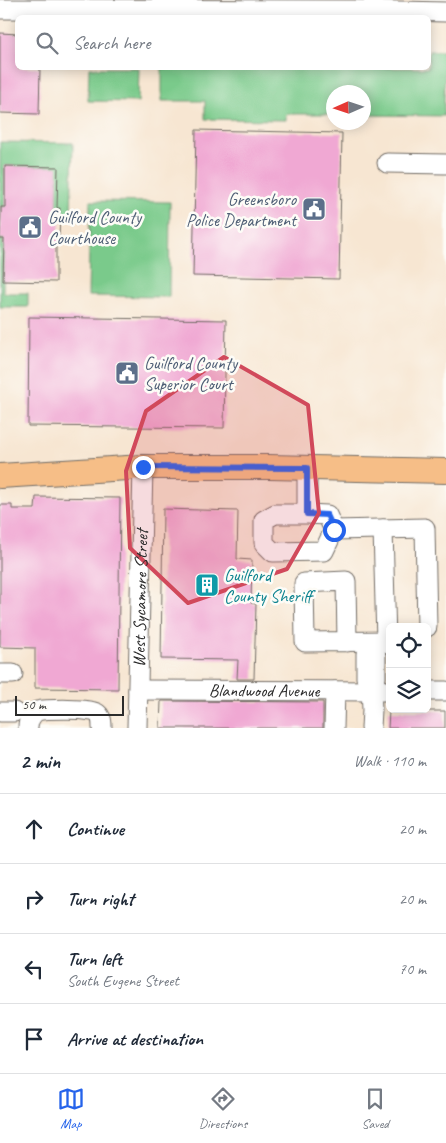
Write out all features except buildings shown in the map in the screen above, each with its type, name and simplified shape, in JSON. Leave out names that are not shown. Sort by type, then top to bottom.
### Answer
[{"type":"main road","points":[[0,476],[143,467],[446,471]]},
{"type":"street","points":[[18,5],[57,13],[153,5],[446,12]]},
{"type":"street","points":[[387,163],[446,164]]},
{"type":"street","name":"West Sycamore Street","points":[[137,728],[143,467]]},
{"type":"street","points":[[307,468],[307,514]]},
{"type":"street","points":[[275,514],[327,515],[334,530],[324,551],[273,552],[264,543],[264,520],[275,514]]},
{"type":"street","points":[[334,530],[424,528],[426,623]]},
{"type":"street","points":[[379,644],[383,529]]},
{"type":"street","points":[[347,642],[379,644]]},
{"type":"street","points":[[371,728],[378,689],[366,678],[366,654],[379,644]]},
{"type":"street","name":"Blandwood Avenue","points":[[138,690],[335,691],[378,689]]},
{"type":"street","points":[[334,728],[335,691]]},
{"type":"street","points":[[431,691],[446,691]]},
{"type":"street","points":[[28,728],[32,714],[37,711],[87,710],[96,712],[99,715],[102,728]]},
{"type":"highlighted area","points":[[224,357],[308,405],[319,513],[287,569],[188,603],[130,548],[126,471],[146,411]]},
{"type":"green space","points":[[431,51],[445,51],[444,116],[371,115],[371,85],[326,85],[326,114],[286,114],[286,120],[205,119],[205,101],[162,101],[162,70],[431,70]]},
{"type":"green space","points":[[89,70],[139,70],[138,102],[88,101]]},
{"type":"green space","points":[[0,142],[73,143],[71,215],[60,215],[60,208],[57,207],[57,167],[5,166],[5,207],[1,207],[0,213]]},
{"type":"green space","points":[[90,201],[170,202],[169,297],[88,296]]},
{"type":"green space","points":[[0,239],[4,239],[3,293],[28,293],[28,307],[0,307]]},
{"type":"place","name":"Greensboro Police Department","points":[[314,209]]},
{"type":"place","name":"Guilford County Courthouse","points":[[30,227]]},
{"type":"place","name":"Guilford County Superior Court","points":[[127,373]]},
{"type":"place","name":"Guilford County Sheriff","points":[[207,585]]},
{"type":"route","points":[[143,467],[307,468],[307,514],[327,515],[334,530]]}]
